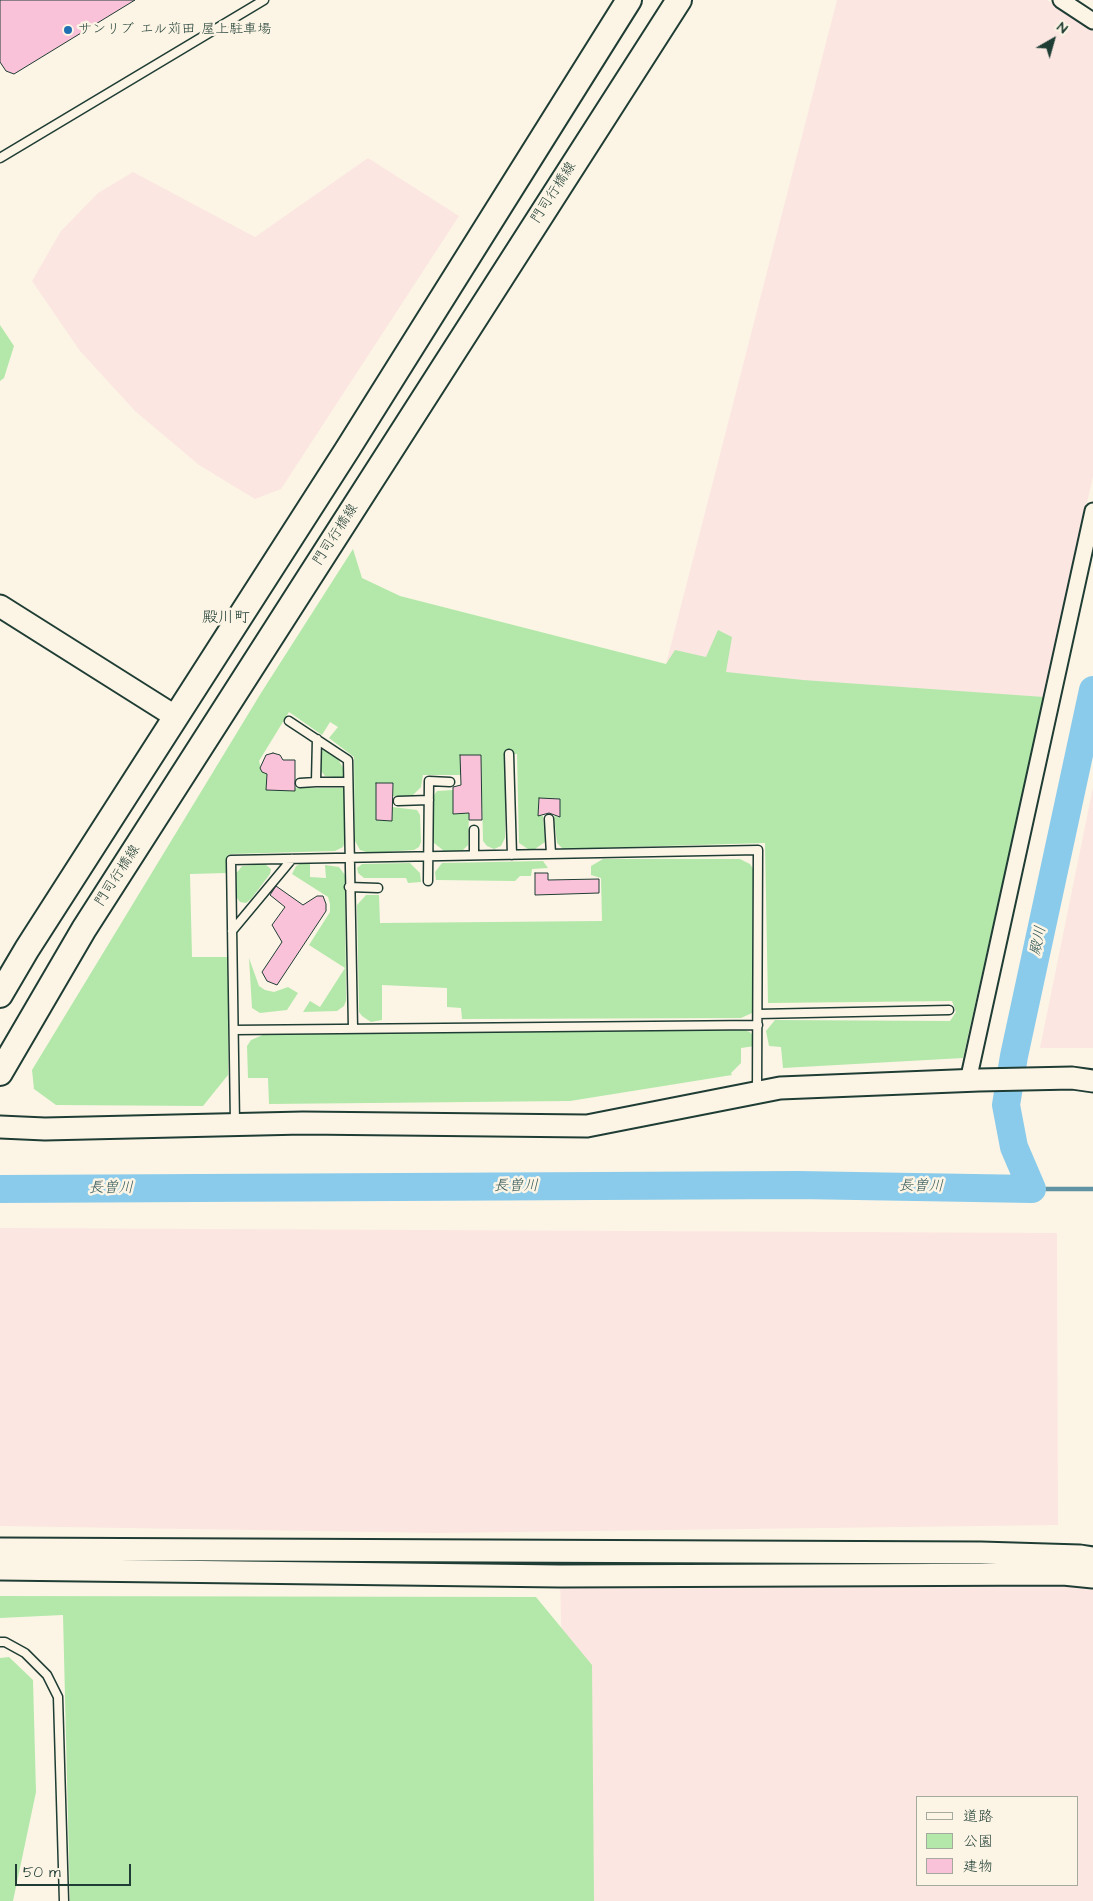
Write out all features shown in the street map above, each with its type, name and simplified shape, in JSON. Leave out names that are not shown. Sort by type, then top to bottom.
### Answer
[{"type":"main road","points":[[0,995],[27,948],[347,450],[629,0]]},
{"type":"main road","name":"門司行橋線","points":[[0,1073],[84,929],[679,0]]},
{"type":"street","points":[[1061,0],[1093,21]]},
{"type":"street","points":[[974,1080],[1093,511]]},
{"type":"street","points":[[0,606],[176,717]]},
{"type":"street","points":[[0,1127],[46,1129],[235,1124],[587,1126],[780,1088],[974,1080],[1072,1078],[1093,1081]]},
{"type":"street","points":[[0,1549],[980,1553],[1093,1558]]},
{"type":"street","points":[[0,1569],[560,1576],[1064,1574],[1093,1577]]},
{"type":"lane","points":[[0,158],[264,0]]},
{"type":"lane","points":[[289,721],[348,760],[348,858],[353,1029]]},
{"type":"lane","points":[[316,782],[317,739]]},
{"type":"lane","points":[[509,754],[512,854]]},
{"type":"lane","points":[[428,881],[429,781],[450,782]]},
{"type":"lane","points":[[300,783],[348,782]]},
{"type":"lane","points":[[398,801],[429,800]]},
{"type":"lane","points":[[549,819],[551,854]]},
{"type":"lane","points":[[474,830],[474,855]]},
{"type":"lane","points":[[235,1124],[231,860],[758,850],[758,1092]]},
{"type":"lane","points":[[232,931],[292,859]]},
{"type":"lane","points":[[349,887],[378,888]]},
{"type":"lane","points":[[758,1014],[949,1010]]},
{"type":"lane","points":[[234,1030],[758,1025]]},
{"type":"lane","points":[[0,1642],[5,1642],[25,1653],[47,1675],[58,1697],[64,1901]]},
{"type":"shaded area","points":[[837,0],[1047,0],[1093,31],[1093,476],[1036,732],[666,664]]},
{"type":"shaded area","points":[[368,158],[459,216],[281,489],[255,499],[199,465],[135,411],[80,351],[32,281],[61,231],[98,193],[133,172],[255,237]]},
{"type":"shaded area","points":[[1093,787],[1093,1048],[1040,1048]]},
{"type":"shaded area","points":[[0,1228],[1057,1233],[1058,1525],[437,1533],[0,1526]]},
{"type":"shaded area","points":[[560,1576],[1093,1577],[1093,1901],[567,1901]]},
{"type":"green space","points":[[0,325],[14,346],[4,378],[0,381]]},
{"type":"green space","points":[[353,549],[362,578],[400,596],[666,664],[675,650],[706,657],[718,630],[732,637],[726,672],[803,680],[1044,697],[963,1058],[783,1068],[781,1047],[769,1046],[766,1031],[775,1020],[950,1021],[956,1012],[952,1001],[768,1003],[765,843],[563,849],[557,843],[554,816],[560,817],[560,799],[539,798],[538,815],[543,816],[545,842],[535,849],[528,849],[519,843],[517,754],[506,754],[505,838],[501,846],[494,849],[487,846],[483,841],[481,755],[461,755],[461,775],[423,775],[421,787],[412,796],[393,796],[393,784],[376,783],[376,820],[392,821],[392,807],[417,810],[420,815],[421,842],[419,847],[414,850],[369,853],[360,850],[355,841],[354,757],[329,738],[338,727],[330,722],[322,735],[289,712],[259,761],[262,772],[267,774],[266,790],[295,791],[295,788],[346,788],[346,839],[343,847],[335,851],[231,854],[227,856],[227,873],[190,874],[192,957],[229,957],[228,1075],[203,1106],[56,1105],[34,1089],[32,1070],[261,693]]},
{"type":"green space","points":[[324,749],[338,759],[343,768],[343,778],[325,776],[321,771],[320,753]]},
{"type":"green space","points":[[453,790],[453,814],[469,813],[468,845],[462,851],[444,851],[434,843],[432,798],[437,791]]},
{"type":"green space","points":[[603,859],[740,859],[750,864],[754,870],[754,1008],[752,1013],[741,1018],[462,1019],[461,1008],[447,1007],[447,988],[382,985],[382,1020],[371,1022],[359,1012],[357,905],[366,895],[379,895],[380,923],[602,921],[601,878],[591,875],[591,866]]},
{"type":"green space","points":[[543,861],[548,868],[532,869],[531,876],[520,876],[515,881],[436,880],[435,872],[442,863]]},
{"type":"green space","points":[[410,863],[420,873],[421,882],[408,883],[406,878],[364,878],[358,873],[357,868],[362,864]]},
{"type":"green space","points":[[265,864],[271,869],[270,874],[251,899],[246,903],[240,902],[237,898],[236,873],[242,866]]},
{"type":"green space","points":[[310,864],[310,877],[326,878],[325,865],[339,867],[345,875],[346,1001],[344,1006],[337,1011],[303,1012],[310,1001],[320,1007],[345,968],[309,945],[330,912],[330,904],[328,897],[292,874],[296,866]]},
{"type":"green space","points":[[249,958],[259,986],[274,992],[288,987],[298,993],[287,1010],[260,1013],[252,1008]]},
{"type":"green space","points":[[744,1030],[750,1032],[755,1038],[755,1046],[741,1048],[741,1063],[731,1073],[732,1075],[570,1101],[269,1104],[268,1078],[248,1078],[247,1046],[251,1040],[265,1034]]},
{"type":"green space","points":[[0,1596],[536,1597],[592,1665],[594,1901],[70,1901],[63,1615],[0,1618]]},
{"type":"green space","points":[[9,1657],[33,1680],[36,1792],[13,1901],[0,1901],[0,1658]]},
{"type":"building","points":[[0,0],[135,0],[14,74],[6,71],[0,62]]},
{"type":"building","points":[[273,753],[280,755],[283,760],[295,760],[295,791],[266,790],[267,774],[262,772],[260,768],[266,755]]},
{"type":"building","points":[[460,755],[481,755],[482,820],[469,820],[469,813],[453,814],[453,787],[461,785]]},
{"type":"building","points":[[376,783],[393,783],[392,821],[376,820]]},
{"type":"building","points":[[539,798],[560,799],[560,817],[549,813],[538,816]]},
{"type":"building","points":[[535,873],[548,873],[548,880],[599,879],[599,893],[535,895]]},
{"type":"building","points":[[276,886],[303,905],[317,896],[323,896],[326,904],[326,911],[277,985],[267,981],[262,972],[282,942],[272,925],[285,907],[270,895]]},
{"type":"waterway","name":"長曽川","points":[[0,1189],[798,1185],[1032,1189],[1014,1147],[1006,1105],[1014,1056],[1093,690]]},
{"type":"waterway","points":[[1032,1189],[1093,1189]]},
{"type":"place","name":"サンリブ エル苅田 屋上駐車場","points":[[68,30]]},
{"type":"district","name":"殿川町","points":[[226,619]]},
{"type":"water label","name":"殿川","points":[[1039,941]]}]
